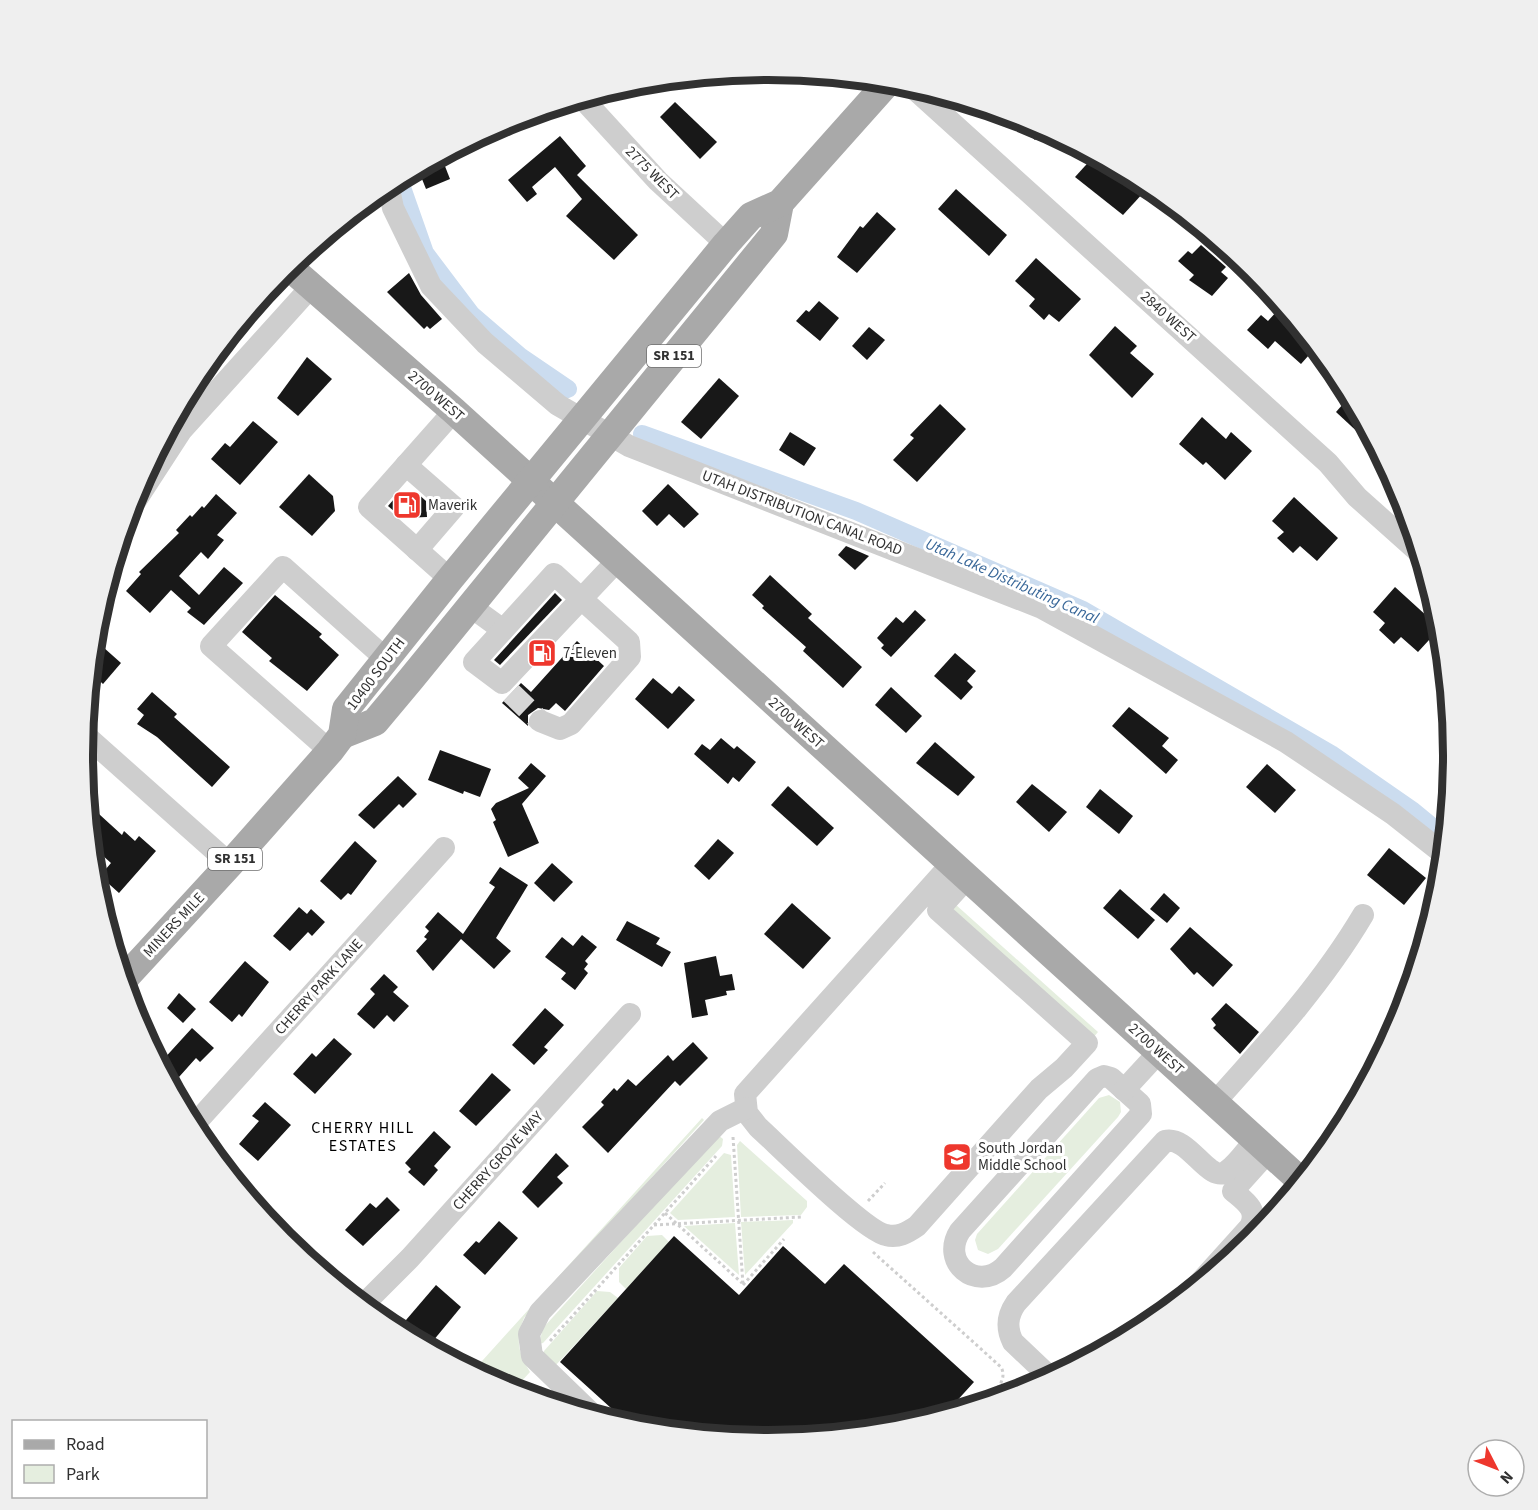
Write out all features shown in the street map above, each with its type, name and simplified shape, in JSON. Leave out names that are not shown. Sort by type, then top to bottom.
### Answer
[{"type":"main road","name":"SR 151","points":[[531,481],[751,216],[780,203],[882,89]]},
{"type":"main road","name":"SR 151","points":[[554,503],[774,234],[780,203]]},
{"type":"main road","name":"2700 WEST","points":[[296,273],[454,411],[1296,1177]]},
{"type":"main road","name":"10400 SOUTH","points":[[336,743],[346,709],[531,481]]},
{"type":"main road","name":"10400 SOUTH","points":[[336,743],[375,722],[554,503]]},
{"type":"main road","name":"MINERS MILE","points":[[129,973],[231,864],[336,743]]},
{"type":"street","name":"2840 WEST","points":[[924,98],[1328,463],[1357,497],[1411,545]]},
{"type":"street","name":"2775 WEST","points":[[588,105],[658,181],[726,244]]},
{"type":"street","name":"UTAH DISTRIBUTION CANAL ROAD","points":[[390,196],[393,208],[430,286],[485,343],[558,405],[629,446],[1042,608],[1286,742],[1393,814],[1438,849]]},
{"type":"street","points":[[159,465],[181,431],[311,287]]},
{"type":"street","points":[[450,579],[369,507],[454,411]]},
{"type":"street","points":[[406,465],[454,507],[417,550]]},
{"type":"street","points":[[540,721],[560,729],[571,724],[630,657],[629,642],[584,598],[554,574],[474,662],[506,688],[584,598],[618,560]]},
{"type":"street","points":[[336,743],[211,646],[283,567],[386,659]]},
{"type":"street","points":[[470,606],[503,630]]},
{"type":"street","points":[[94,743],[231,864]]},
{"type":"street","name":"CHERRY PARK LANE","points":[[200,1118],[444,848]]},
{"type":"street","points":[[959,871],[938,910],[1087,1043],[1064,1068],[1039,1089],[916,1226],[908,1232],[893,1236],[872,1229],[758,1127],[746,1108],[747,1090],[959,871]]},
{"type":"street","points":[[1215,1102],[1274,1036],[1347,942],[1363,915]]},
{"type":"street","name":"CHERRY GROVE WAY","points":[[369,1299],[410,1258],[630,1014]]},
{"type":"street","points":[[1125,1090],[1159,1052]]},
{"type":"street","points":[[1108,1077],[1125,1090],[1140,1104],[1141,1114],[1003,1268],[983,1278],[975,1277],[962,1270],[957,1263],[953,1247],[960,1231],[1097,1079],[1108,1077]]},
{"type":"street","points":[[581,1403],[532,1356],[529,1334],[540,1312],[720,1121],[746,1108]]},
{"type":"street","points":[[1044,1372],[1013,1342],[1009,1334],[1008,1318],[1016,1303],[1165,1141],[1170,1139],[1181,1143],[1212,1171],[1220,1174],[1262,1145]]},
{"type":"street","points":[[1233,1245],[1250,1227],[1254,1216],[1252,1210],[1233,1191],[1262,1145]]},
{"type":"path","points":[[726,1146],[738,1132]]},
{"type":"path","points":[[733,1137],[743,1285]]},
{"type":"path","points":[[547,1344],[718,1154]]},
{"type":"path","points":[[866,1201],[870,1201],[885,1183]]},
{"type":"path","points":[[665,1213],[743,1285]]},
{"type":"path","points":[[654,1225],[801,1217]]},
{"type":"path","points":[[743,1285],[784,1239]]},
{"type":"path","points":[[947,1317],[1004,1372],[1002,1383],[993,1392]]},
{"type":"green space","points":[[955,904],[1098,1032],[1092,1039],[950,909]]},
{"type":"green space","points":[[1109,1095],[1120,1102],[1121,1112],[1118,1117],[998,1249],[988,1254],[978,1250],[975,1240],[977,1234],[1099,1098]]},
{"type":"green space","points":[[702,1118],[704,1120],[524,1318],[519,1333],[519,1346],[530,1372],[520,1383],[479,1365]]},
{"type":"green space","points":[[718,1135],[723,1139],[722,1146],[543,1343],[539,1344],[543,1328]]},
{"type":"green space","points":[[740,1141],[807,1201],[807,1207],[801,1215],[741,1217],[737,1145]]},
{"type":"green space","points":[[724,1153],[731,1155],[735,1217],[678,1220],[670,1213]]},
{"type":"green space","points":[[793,1220],[793,1223],[745,1275],[741,1222]]},
{"type":"green space","points":[[735,1223],[739,1275],[684,1226]]},
{"type":"green space","points":[[662,1235],[669,1242],[626,1289],[619,1282],[619,1268],[647,1236]]},
{"type":"green space","points":[[597,1291],[610,1292],[618,1298],[555,1366],[544,1356],[544,1351]]},
{"type":"building","points":[[675,102],[717,142],[700,159],[660,117]]},
{"type":"building","points":[[1023,129],[1039,136],[1035,140]]},
{"type":"building","points":[[560,136],[586,166],[577,175],[638,235],[614,260],[566,216],[582,199],[555,167],[532,187],[537,194],[527,202],[508,180]]},
{"type":"building","points":[[1090,161],[1143,193],[1123,215],[1075,177]]},
{"type":"building","points":[[444,163],[450,179],[426,189],[421,176]]},
{"type":"building","points":[[956,189],[1007,235],[989,256],[938,209]]},
{"type":"building","points":[[877,212],[896,229],[857,273],[837,257],[860,226],[863,228]]},
{"type":"building","points":[[1201,245],[1226,267],[1221,272],[1228,278],[1212,296],[1189,280],[1194,275],[1178,261],[1188,251],[1192,254]]},
{"type":"building","points":[[1036,258],[1081,299],[1059,322],[1049,314],[1044,320],[1029,306],[1035,299],[1015,281]]},
{"type":"building","points":[[409,273],[421,295],[442,319],[430,329],[427,326],[424,329],[387,292]]},
{"type":"building","points":[[819,301],[839,318],[820,341],[796,321]]},
{"type":"building","points":[[1277,311],[1305,344],[1311,353],[1301,364],[1275,341],[1268,349],[1247,330],[1261,315],[1268,321]]},
{"type":"building","points":[[1115,326],[1137,346],[1130,353],[1154,374],[1132,398],[1089,355]]},
{"type":"building","points":[[869,327],[885,340],[867,360],[852,346]]},
{"type":"building","points":[[307,357],[332,379],[298,416],[277,398]]},
{"type":"building","points":[[719,378],[739,396],[701,439],[681,422]]},
{"type":"building","points":[[1345,402],[1367,440],[1336,412]]},
{"type":"building","points":[[940,404],[966,429],[917,482],[893,460],[914,438],[910,435]]},
{"type":"building","points":[[1202,417],[1226,439],[1231,432],[1252,451],[1225,480],[1206,462],[1203,465],[1179,444]]},
{"type":"building","points":[[253,421],[278,442],[240,485],[211,459],[225,443],[230,447]]},
{"type":"building","points":[[790,432],[816,448],[804,466],[779,450]]},
{"type":"building","points":[[309,474],[333,496],[335,511],[312,536],[279,507]]},
{"type":"building","points":[[668,484],[699,514],[684,528],[669,514],[657,526],[642,511]]},
{"type":"building","name":"Maverik","points":[[400,492],[416,492],[426,501],[427,517],[402,518],[388,506]]},
{"type":"building","points":[[216,494],[237,513],[217,535],[224,540],[208,559],[201,552],[179,576],[199,595],[224,567],[243,583],[204,625],[187,612],[191,608],[171,590],[150,613],[126,591],[141,574],[139,572],[179,533],[176,530],[190,515],[192,517],[202,506],[204,508]]},
{"type":"building","points":[[1294,497],[1338,538],[1317,561],[1300,546],[1293,553],[1277,538],[1284,532],[1272,521]]},
{"type":"building","points":[[846,546],[869,556],[855,570],[838,555]]},
{"type":"building","points":[[770,575],[812,614],[808,618],[862,667],[843,688],[803,651],[806,647],[762,608],[764,606],[752,595]]},
{"type":"building","points":[[1395,587],[1431,620],[1434,635],[1418,652],[1401,637],[1394,644],[1379,630],[1385,623],[1373,612]]},
{"type":"building","points":[[555,593],[562,600],[500,665],[494,660]]},
{"type":"building","points":[[275,595],[322,634],[319,637],[339,655],[307,691],[269,661],[272,658],[242,632]]},
{"type":"building","points":[[915,610],[926,620],[891,657],[881,648],[884,645],[877,638],[896,617],[903,623]]},
{"type":"building","points":[[577,641],[604,666],[565,711],[556,703],[549,710],[538,708],[528,715],[528,726],[502,703],[521,683],[531,692]]},
{"type":"building","points":[[102,646],[121,663],[103,684],[98,679]]},
{"type":"building","points":[[955,653],[976,671],[967,681],[973,687],[961,700],[934,676]]},
{"type":"building","points":[[653,678],[672,694],[679,686],[695,700],[668,729],[635,699]]},
{"type":"building","points":[[891,687],[922,716],[906,733],[875,705]]},
{"type":"building","points":[[152,692],[177,714],[174,717],[230,767],[212,787],[157,737],[137,724],[144,715],[137,709]]},
{"type":"building","points":[[1129,707],[1169,738],[1162,746],[1178,760],[1166,774],[1112,726]]},
{"type":"building","points":[[721,738],[734,749],[737,746],[756,762],[739,782],[733,777],[728,784],[694,754],[702,744],[710,750]]},
{"type":"building","points":[[935,742],[975,777],[958,796],[916,763]]},
{"type":"building","points":[[440,750],[491,769],[480,797],[464,791],[463,794],[428,780]]},
{"type":"building","points":[[531,763],[546,776],[522,804],[539,843],[508,857],[493,822],[496,820],[491,809],[496,803],[529,788],[518,778]]},
{"type":"building","points":[[1267,764],[1296,790],[1275,813],[1246,787]]},
{"type":"building","points":[[398,776],[417,794],[403,808],[399,804],[374,829],[358,815]]},
{"type":"building","points":[[1032,784],[1067,812],[1049,832],[1016,802]]},
{"type":"building","points":[[788,786],[834,828],[817,846],[771,805]]},
{"type":"building","points":[[1100,789],[1133,816],[1119,834],[1086,807]]},
{"type":"building","points":[[96,811],[122,835],[124,831],[135,841],[139,836],[156,851],[119,893],[105,880],[104,872],[111,863],[101,854]]},
{"type":"building","points":[[718,839],[734,853],[709,880],[694,866]]},
{"type":"building","points":[[355,841],[377,861],[351,895],[348,893],[341,900],[320,881]]},
{"type":"building","points":[[1389,848],[1426,878],[1404,905],[1367,875]]},
{"type":"building","points":[[552,863],[573,882],[554,902],[534,883]]},
{"type":"building","points":[[500,867],[528,885],[496,938],[511,951],[494,969],[461,939],[433,971],[416,951],[427,939],[424,937],[429,931],[425,927],[438,912],[463,934],[495,887],[489,883]]},
{"type":"building","points":[[1120,889],[1155,920],[1138,939],[1103,908]]},
{"type":"building","points":[[1164,893],[1180,908],[1167,923],[1150,909]]},
{"type":"building","points":[[792,903],[831,938],[803,969],[764,934]]},
{"type":"building","points":[[299,907],[307,914],[311,909],[325,922],[312,936],[308,932],[290,951],[273,936]]},
{"type":"building","points":[[627,921],[660,938],[656,944],[671,952],[662,967],[616,940]]},
{"type":"building","points":[[1190,927],[1233,965],[1213,987],[1197,972],[1194,975],[1170,949]]},
{"type":"building","points":[[582,935],[597,947],[585,961],[588,964],[584,969],[588,973],[575,990],[561,979],[566,973],[545,957],[562,937],[573,946]]},
{"type":"building","points":[[716,956],[720,976],[732,974],[735,990],[726,991],[727,995],[705,1000],[708,1015],[692,1018],[684,963]]},
{"type":"building","points":[[245,961],[269,982],[242,1017],[239,1014],[232,1022],[209,1002]]},
{"type":"building","points":[[384,974],[398,987],[393,992],[409,1006],[394,1022],[387,1015],[374,1029],[357,1014],[375,994],[370,989]]},
{"type":"building","points":[[179,993],[196,1009],[183,1023],[167,1008]]},
{"type":"building","points":[[1226,1003],[1259,1032],[1240,1054],[1213,1028],[1216,1025],[1211,1019]]},
{"type":"building","points":[[545,1008],[564,1025],[544,1047],[548,1050],[534,1065],[512,1045]]},
{"type":"building","points":[[192,1028],[214,1048],[200,1062],[196,1058],[179,1077],[172,1072],[165,1058]]},
{"type":"building","points":[[334,1038],[352,1054],[315,1094],[293,1074],[312,1053],[316,1057]]},
{"type":"building","points":[[693,1042],[708,1058],[680,1086],[675,1081],[608,1153],[582,1127],[604,1105],[601,1102],[614,1088],[617,1091],[628,1079],[636,1086],[668,1055],[673,1061]]},
{"type":"building","points":[[492,1073],[511,1090],[476,1126],[459,1111]]},
{"type":"building","points":[[265,1102],[291,1125],[258,1161],[239,1144],[259,1121],[252,1116]]},
{"type":"building","points":[[434,1131],[451,1147],[434,1166],[438,1170],[424,1186],[408,1172],[411,1169],[405,1163]]},
{"type":"building","points":[[556,1153],[569,1166],[557,1177],[563,1183],[538,1208],[522,1192]]},
{"type":"building","points":[[387,1197],[400,1210],[363,1246],[345,1230],[370,1203],[376,1208]]},
{"type":"building","points":[[499,1221],[518,1238],[485,1275],[463,1255],[476,1241],[479,1243]]},
{"type":"building","points":[[674,1236],[739,1295],[783,1246],[825,1284],[844,1264],[974,1382],[954,1404],[901,1418],[813,1429],[725,1429],[681,1425],[616,1413],[560,1362]]},
{"type":"building","points":[[436,1285],[461,1307],[433,1341],[404,1323]]},
{"type":"waterway","name":"Utah Lake Distributing Canal","points":[[402,188],[425,253],[471,314],[521,357],[568,389]]},
{"type":"waterway","name":"Utah Lake Distributing Canal","points":[[642,434],[856,511],[1083,610],[1331,754],[1413,811],[1440,833]]},
{"type":"tunnel","points":[[511,693],[540,721]]},
{"type":"place","name":"Maverik","points":[[407,505]]},
{"type":"place","name":"7-Eleven","points":[[542,653]]},
{"type":"place","name":"South Jordan Middle School","points":[[957,1157]]},
{"type":"district","name":"CHERRY HILL ESTATES","points":[[363,1137]]}]
